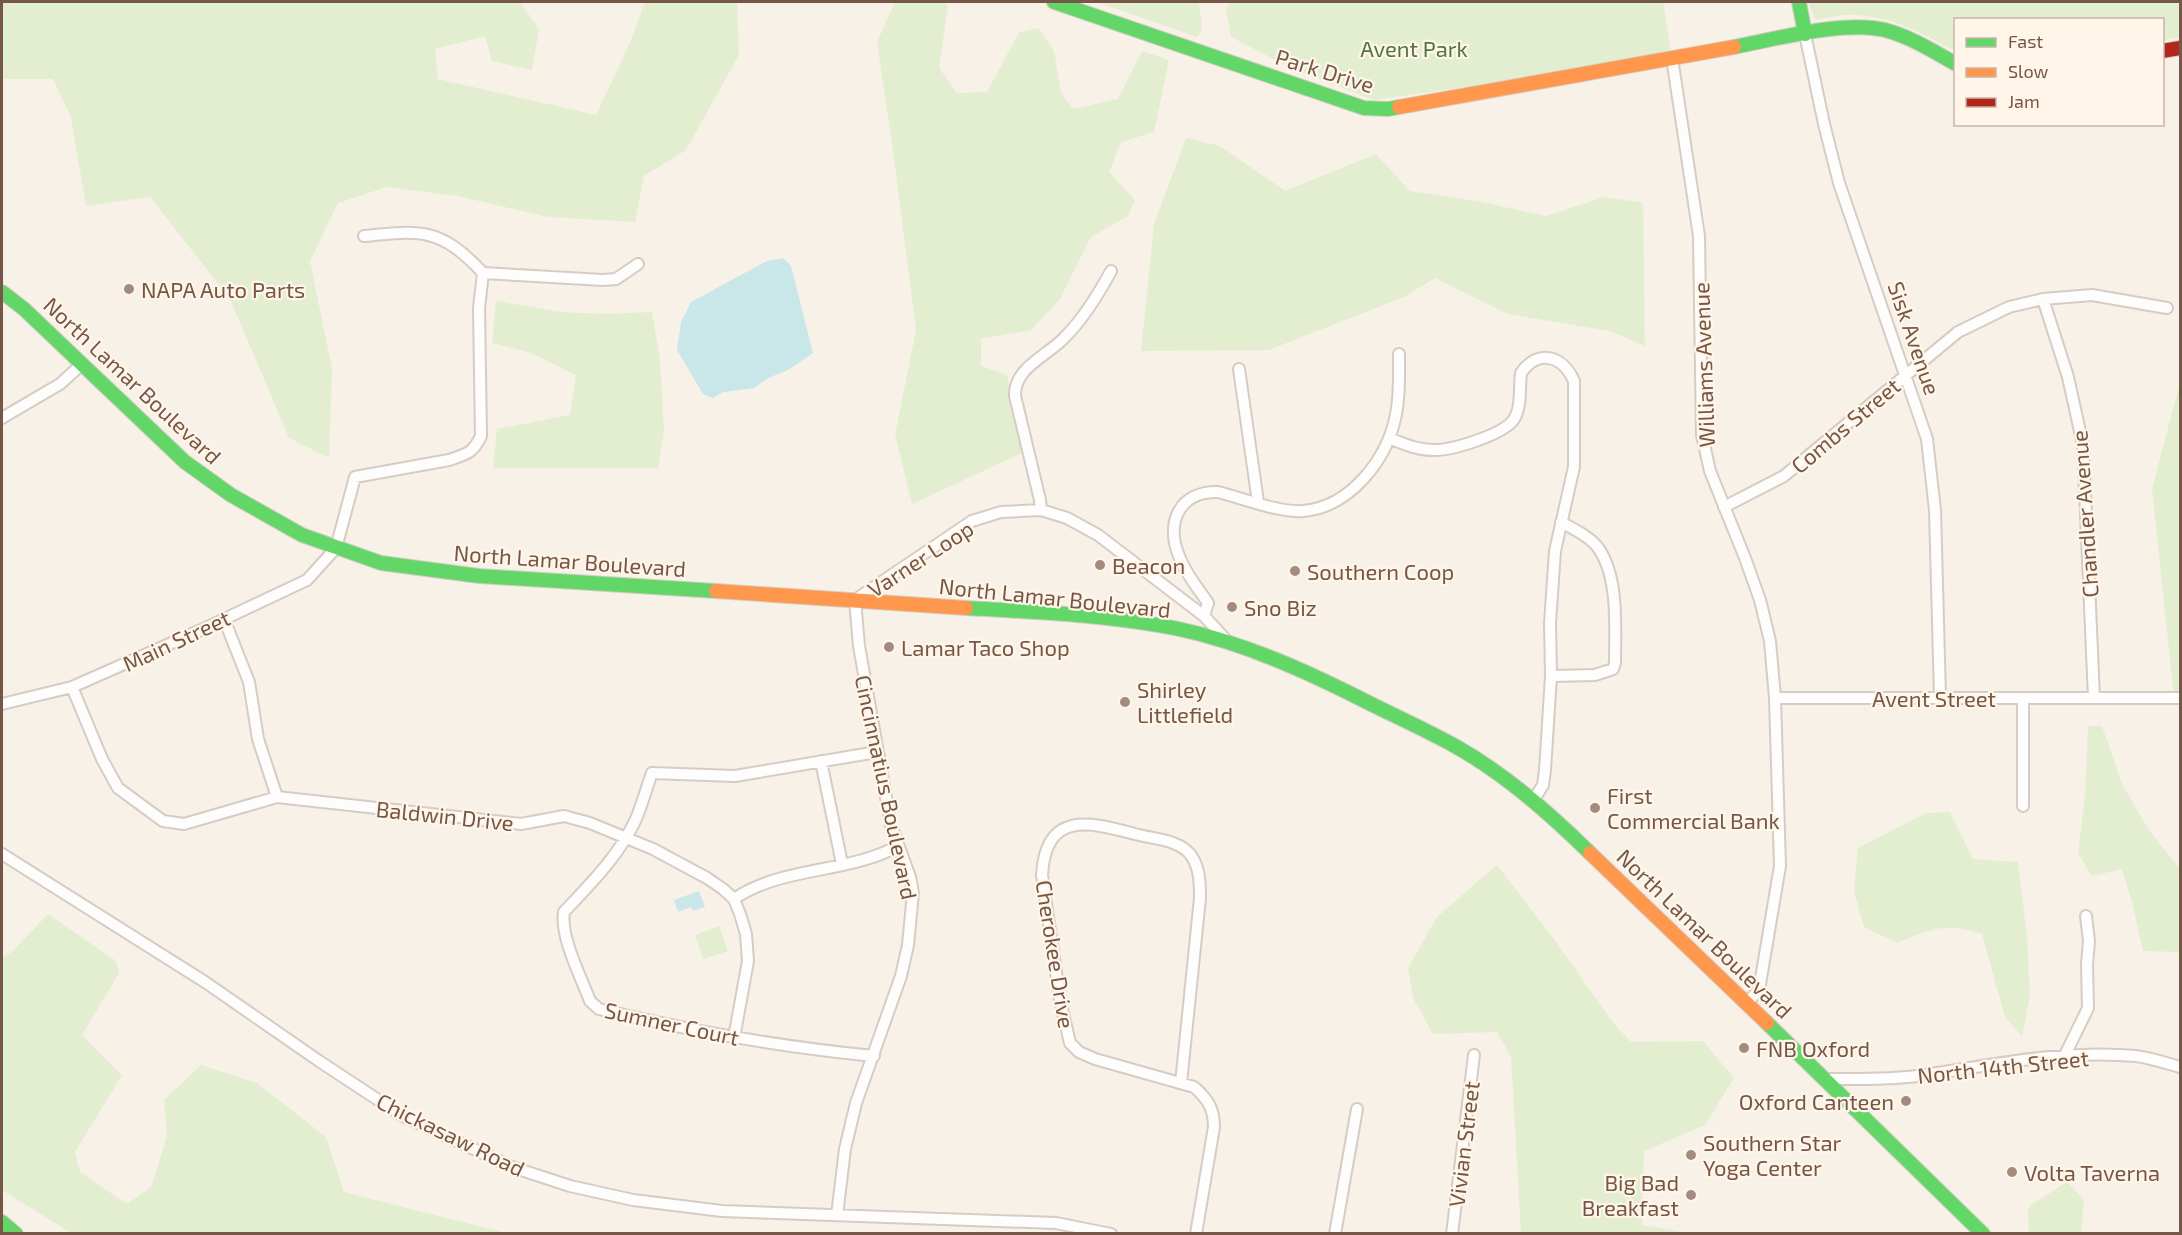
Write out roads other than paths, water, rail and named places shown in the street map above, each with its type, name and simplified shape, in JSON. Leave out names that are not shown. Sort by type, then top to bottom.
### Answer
[{"type":"street","name":"Park Drive","points":[[1054,2],[1364,108],[1388,109],[1805,34],[1856,27],[1880,28],[1899,33],[1954,63]]},
{"type":"street","name":"Sisk Avenue","points":[[1799,2],[1824,124],[1839,183],[1927,439],[1933,482],[1941,697]]},
{"type":"street","points":[[2164,51],[2181,48]]},
{"type":"street","name":"Williams Avenue","points":[[1672,58],[1699,236],[1702,435],[1710,471],[1760,600],[1770,641],[1775,698],[1780,866],[1759,990],[1747,1003]]},
{"type":"street","points":[[364,236],[417,232],[431,235],[456,246],[483,273],[603,280],[616,279],[638,264]]},
{"type":"street","points":[[1041,510],[1015,396],[1016,383],[1029,367],[1064,339],[1098,296],[1112,271]]},
{"type":"street","points":[[336,548],[355,477],[449,460],[465,455],[475,448],[481,436],[479,308],[483,273]]},
{"type":"street","name":"North Lamar Boulevard","points":[[2,292],[24,309],[185,462],[231,495],[302,535],[381,562],[479,576],[1047,613],[1139,622],[1182,630],[1276,659],[1412,723],[1456,747],[1533,801],[1588,850],[1983,1233]]},
{"type":"street","name":"Combs Street","points":[[1724,507],[1784,476],[1958,332],[2009,307],[2043,299],[2098,295],[2167,308]]},
{"type":"street","name":"Chandler Avenue","points":[[2043,299],[2068,376],[2083,446],[2094,698]]},
{"type":"street","points":[[1204,616],[1208,603],[1185,569],[1175,542],[1175,522],[1180,507],[1198,494],[1218,492],[1284,510],[1302,511],[1331,503],[1356,486],[1374,466],[1389,438],[1396,417],[1399,399],[1400,354]]},
{"type":"street","points":[[1389,438],[1412,448],[1436,451],[1497,433],[1507,427],[1516,414],[1521,373],[1535,359],[1543,358],[1562,363],[1574,381],[1574,467],[1555,551],[1551,592],[1551,676],[1543,785],[1533,801]]},
{"type":"street","points":[[2,418],[60,384],[82,364]]},
{"type":"street","points":[[1239,369],[1258,502]]},
{"type":"street","name":"Varner Loop","points":[[855,600],[972,521],[1001,512],[1041,510],[1067,518],[1098,535],[1204,616],[1228,643]]},
{"type":"street","points":[[1551,676],[1596,675],[1613,669],[1615,663],[1613,589],[1606,565],[1599,548],[1561,522]]},
{"type":"street","name":"Main Street","points":[[2,704],[72,687],[224,619],[307,580],[336,548]]},
{"type":"street","name":"Cincinnatius Boulevard","points":[[837,1215],[845,1149],[856,1103],[901,976],[912,915],[913,893],[910,877],[891,825],[859,645],[855,600]]},
{"type":"street","points":[[224,619],[249,682],[258,739],[277,797]]},
{"type":"street","name":"Baldwin Drive","points":[[72,687],[102,759],[118,788],[164,821],[184,824],[277,797],[521,824],[564,816],[590,823],[653,849],[708,878],[734,899]]},
{"type":"street","name":"Avent Street","points":[[1775,698],[2181,699]]},
{"type":"street","points":[[2023,698],[2024,806]]},
{"type":"street","points":[[842,864],[821,761],[877,752]]},
{"type":"street","name":"Sumner Court","points":[[821,761],[735,776],[652,773],[641,807],[626,838],[605,868],[564,912],[564,931],[590,1001],[599,1009],[734,1038],[816,1051],[874,1056]]},
{"type":"street","name":"Cherokee Drive","points":[[1181,1083],[1200,898],[1200,878],[1196,865],[1189,854],[1177,844],[1100,825],[1080,824],[1068,827],[1056,836],[1048,847],[1044,857],[1042,876],[1060,1000],[1070,1043],[1087,1056],[1194,1087],[1205,1096],[1214,1114],[1214,1127],[1196,1233]]},
{"type":"street","points":[[734,1038],[748,951],[743,923],[734,899],[758,885],[886,852],[898,846]]},
{"type":"street","name":"Chickasaw Road","points":[[2,854],[205,982],[319,1061],[401,1114],[512,1167],[570,1186],[633,1200],[722,1211],[1056,1222],[1111,1233]]},
{"type":"street","points":[[2064,1057],[2088,1008],[2086,964],[2089,941],[2085,916]]},
{"type":"street","name":"Vivian Street","points":[[1452,1233],[1474,1055]]},
{"type":"street","name":"North 14th Street","points":[[1825,1079],[1873,1080],[2036,1058],[2110,1055],[2138,1056],[2181,1067]]},
{"type":"street","points":[[1335,1233],[1357,1108]]},
{"type":"street","points":[[2,1222],[16,1233]]},
{"type":"water","points":[[783,258],[791,266],[813,353],[788,370],[768,378],[754,388],[723,392],[713,398],[703,394],[677,350],[681,322],[691,302],[767,261]]},
{"type":"water","points":[[699,891],[705,907],[693,911],[691,907],[678,912],[674,900]]},
{"type":"place","name":"NAPA Auto Parts","points":[[129,289]]},
{"type":"place","name":"Beacon","points":[[1100,565]]},
{"type":"place","name":"Southern Coop","points":[[1295,571]]},
{"type":"place","name":"Sno Biz","points":[[1232,607]]},
{"type":"place","name":"Lamar Taco Shop","points":[[889,647]]},
{"type":"place","name":"Shirley Littlefield","points":[[1125,702]]},
{"type":"place","name":"First Commercial Bank","points":[[1595,808]]},
{"type":"place","name":"FNB Oxford","points":[[1744,1048]]},
{"type":"place","name":"Oxford Canteen","points":[[1906,1101]]},
{"type":"place","name":"Southern Star Yoga Center","points":[[1691,1155]]},
{"type":"place","name":"Volta Taverna","points":[[2012,1172]]},
{"type":"place","name":"Big Bad Breakfast","points":[[1691,1195]]},
{"type":"park label","name":"Avent Park","points":[[1414,48]]}]
